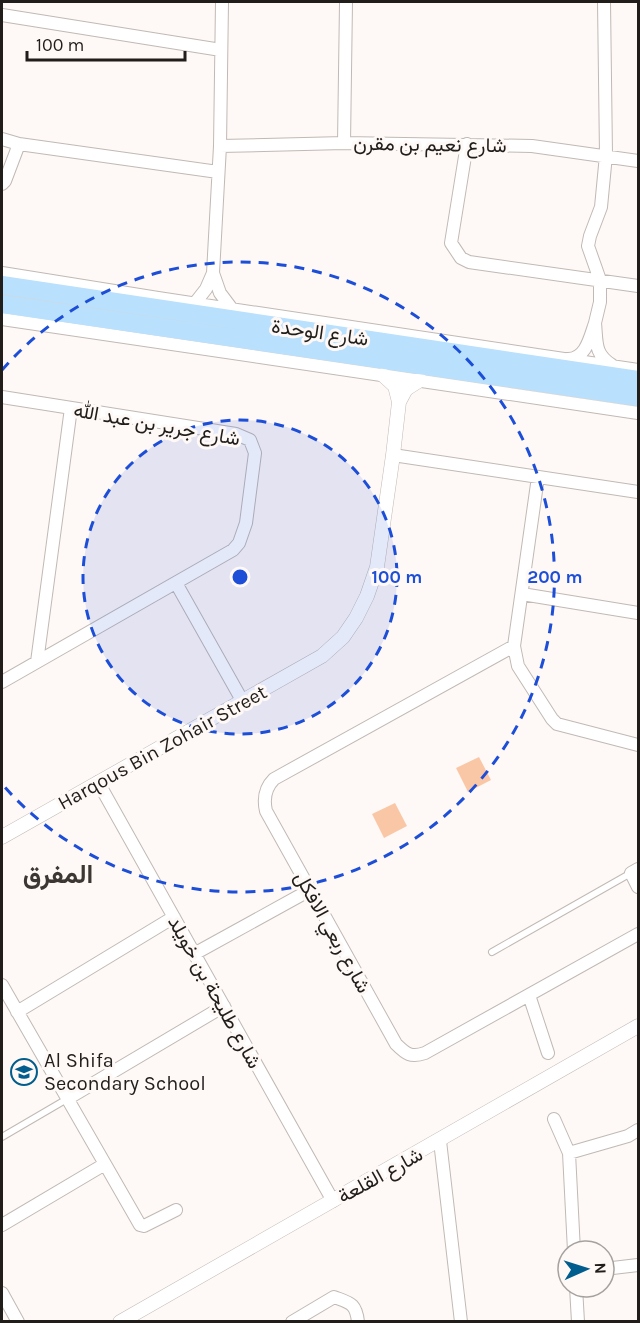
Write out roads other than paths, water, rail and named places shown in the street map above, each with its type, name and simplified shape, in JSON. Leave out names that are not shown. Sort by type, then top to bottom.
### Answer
[{"type":"main road","name":"شارع الوحدة","points":[[2,285],[140,305],[271,319],[639,380]]},
{"type":"main road","points":[[140,305],[158,298]]},
{"type":"main road","name":"شارع الوحدة","points":[[2,304],[342,361],[639,398]]},
{"type":"main road","points":[[67,314],[85,331]]},
{"type":"street","points":[[195,303],[206,289],[213,273],[220,146],[222,2]]},
{"type":"street","points":[[344,143],[346,2]]},
{"type":"street","points":[[568,359],[572,360],[577,357],[587,346],[600,302],[600,280],[588,246],[601,207],[606,155],[604,2]]},
{"type":"street","points":[[2,15],[221,50]]},
{"type":"street","points":[[2,139],[19,144],[218,172]]},
{"type":"street","name":"شارع نعيم بن مقرن","points":[[220,146],[344,143],[532,146],[639,161]]},
{"type":"street","points":[[2,184],[19,144]]},
{"type":"street","points":[[467,144],[451,243],[454,251],[461,258],[469,262],[639,286]]},
{"type":"street","points":[[2,273],[232,309],[271,319],[639,370]]},
{"type":"street","points":[[213,273],[220,293],[232,309]]},
{"type":"street","points":[[2,320],[342,361],[383,375],[639,413]]},
{"type":"street","points":[[595,323],[598,351],[601,357],[615,367]]},
{"type":"street","points":[[518,361],[537,355]]},
{"type":"street","points":[[383,375],[394,387],[399,402]]},
{"type":"street","points":[[399,402],[406,388],[420,380]]},
{"type":"street","name":"شارع جرير بن عبد الله","points":[[2,398],[236,434],[250,440],[255,453],[246,523],[233,550],[2,682]]},
{"type":"street","name":"Harqous Bin Zohair Street","points":[[2,837],[322,656],[343,638],[367,596],[377,567],[399,402]]},
{"type":"street","points":[[37,662],[71,408]]},
{"type":"street","points":[[393,455],[639,492]]},
{"type":"street","points":[[538,477],[514,646],[518,666],[557,724],[639,746]]},
{"type":"street","points":[[176,583],[243,702]]},
{"type":"street","points":[[522,594],[639,613]]},
{"type":"street","name":"شارع ربعي الافكل","points":[[514,646],[274,779],[268,785],[264,795],[265,807],[270,820],[396,1044],[407,1055],[418,1056],[529,995]]},
{"type":"street","name":"شارع طليحة بن خويلد","points":[[98,782],[333,1201]]},
{"type":"street","points":[[635,871],[639,887]]},
{"type":"street","points":[[194,954],[310,890]]},
{"type":"street","points":[[17,1011],[174,917]]},
{"type":"street","points":[[548,1053],[529,995],[639,934]]},
{"type":"street","points":[[2,985],[140,1225],[144,1226],[176,1210]]},
{"type":"street","points":[[67,1099],[224,1006]]},
{"type":"street","name":"شارع القلعة","points":[[120,1322],[639,1026]]},
{"type":"street","points":[[554,1119],[569,1153],[573,1239]]},
{"type":"street","points":[[569,1153],[635,1134]]},
{"type":"street","points":[[440,1141],[461,1322]]},
{"type":"street","points":[[2,1225],[105,1164]]},
{"type":"street","points":[[616,1268],[639,1265]]},
{"type":"street","points":[[2,1293],[14,1320]]},
{"type":"street","points":[[292,1322],[334,1297],[354,1305],[358,1322]]},
{"type":"street","points":[[577,1299],[578,1322]]},
{"type":"lane","points":[[492,952],[635,871]]},
{"type":"lane","points":[[2,1137],[67,1099]]},
{"type":"place","name":"Al Shifa Secondary School","points":[[24,1072]]},
{"type":"district","name":"المفرق","points":[[58,874]]}]
